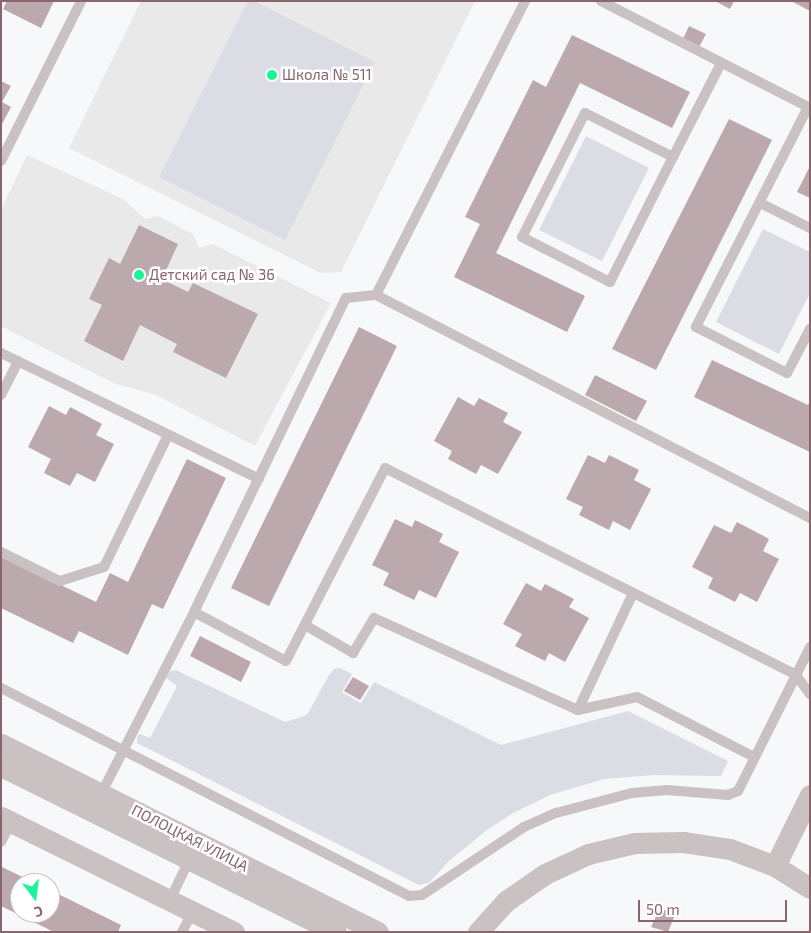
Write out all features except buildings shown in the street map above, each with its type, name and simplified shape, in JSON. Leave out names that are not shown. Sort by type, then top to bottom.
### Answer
[{"type":"street","name":"ПОЛОЦКАЯ УЛИЦА","points":[[1,744],[97,802],[194,851],[336,932]]},
{"type":"street","name":"ПОЛОЦКАЯ УЛИЦА","points":[[1,766],[97,802]]},
{"type":"street","points":[[775,866],[810,795]]},
{"type":"street","points":[[6,820],[234,932]]},
{"type":"street","points":[[478,932],[506,901],[545,874],[588,854],[635,843],[682,842],[730,849],[775,866],[810,888]]},
{"type":"street","name":"ПОЛОЦКАЯ УЛИЦА","points":[[194,851],[378,932]]},
{"type":"lane","points":[[1,162],[81,1]]},
{"type":"lane","points":[[376,294],[525,1]]},
{"type":"lane","points":[[601,1],[809,108],[696,327],[787,373],[810,329]]},
{"type":"lane","points":[[673,157],[585,113],[522,237],[610,282],[721,63]]},
{"type":"lane","points":[[760,203],[810,228]]},
{"type":"lane","points":[[97,802],[194,612],[346,298],[376,294],[810,518]]},
{"type":"lane","points":[[1,352],[259,479]]},
{"type":"lane","points":[[1,395],[18,361]]},
{"type":"lane","points":[[1,552],[60,581],[104,566],[168,435]]},
{"type":"lane","points":[[194,612],[286,661],[385,468],[796,674],[810,694]]},
{"type":"lane","points":[[578,710],[633,593]]},
{"type":"lane","points":[[304,625],[353,653],[374,618],[578,710],[637,697],[754,757]]},
{"type":"lane","points":[[1,688],[410,896],[422,895],[438,887],[454,872],[524,827],[556,813],[632,793],[667,790],[728,795],[738,791],[810,647]]},
{"type":"lane","points":[[1,842],[6,820]]},
{"type":"lane","points":[[170,900],[194,851]]},
{"type":"lane","points":[[182,932],[193,911]]},
{"type":"shaded area","name":"Школа № 511","points":[[141,1],[475,1],[341,272],[321,273],[69,148]]},
{"type":"shaded area","points":[[248,1],[254,1],[375,62],[285,240],[159,177]]},
{"type":"shaded area","points":[[586,136],[649,168],[602,261],[539,230]]},
{"type":"shaded area","name":"Детский сад № 36","points":[[27,155],[123,199],[145,219],[158,216],[193,234],[199,248],[213,244],[331,303],[255,446],[156,395],[113,383],[1,326],[1,210]]},
{"type":"shaded area","points":[[763,229],[810,252],[810,293],[779,354],[716,322]]},
{"type":"shaded area","points":[[340,668],[352,674],[342,692],[361,703],[374,682],[501,745],[628,711],[728,761],[721,776],[654,775],[604,779],[550,795],[513,813],[487,830],[449,861],[429,883],[419,885],[137,743],[137,736],[140,734],[150,738],[177,686],[166,678],[170,671],[176,670],[285,722],[307,715],[329,675],[334,669]]},
{"type":"place","name":"Школа № 511","points":[[272,75]]},
{"type":"place","name":"Детский сад № 36","points":[[139,275]]}]
